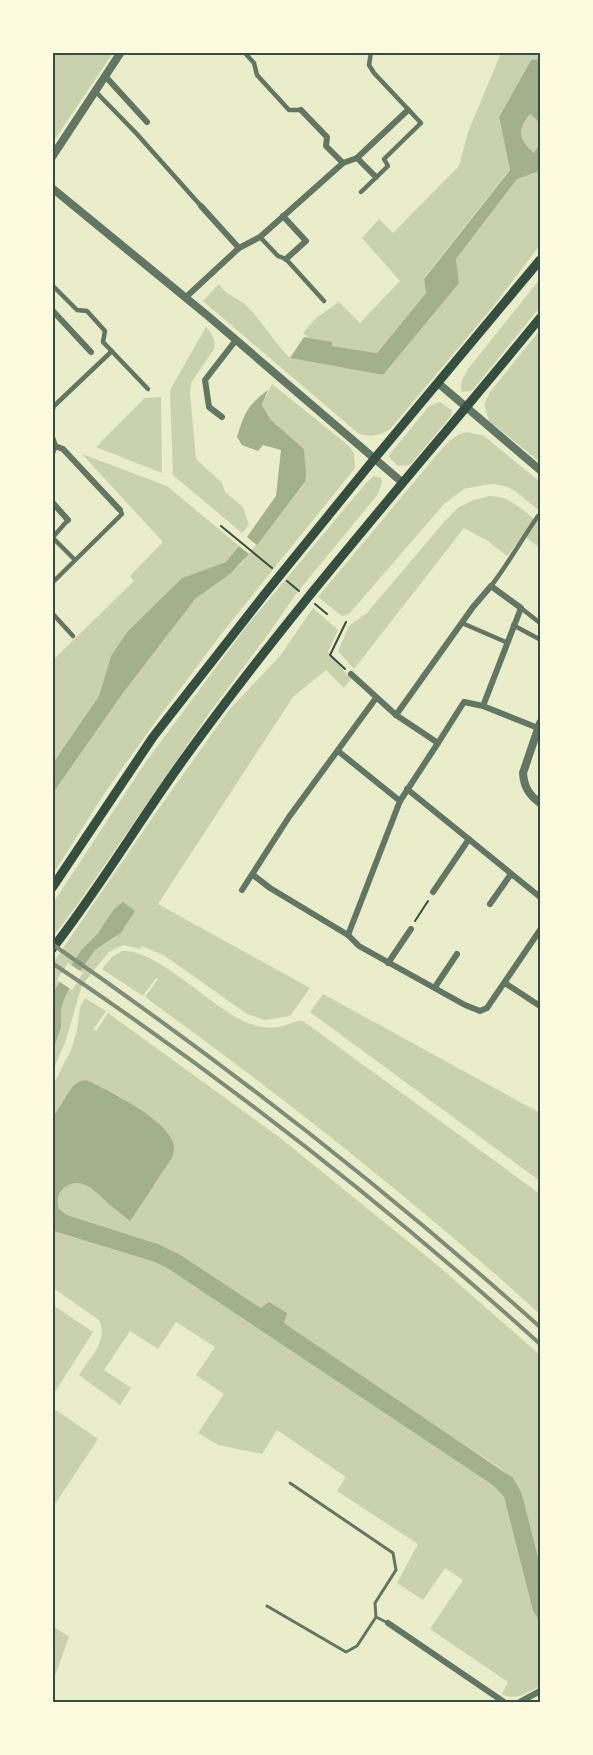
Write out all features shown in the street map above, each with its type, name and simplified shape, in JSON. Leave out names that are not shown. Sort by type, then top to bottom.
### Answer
[{"type":"main road","points":[[52,888],[153,737],[375,458],[540,260]]},
{"type":"main road","points":[[52,949],[76,919],[181,763],[279,635],[540,318]]},
{"type":"street","points":[[52,157],[122,52]]},
{"type":"street","points":[[244,52],[254,63],[257,75],[289,110],[301,110],[327,137],[326,146],[343,163]]},
{"type":"street","points":[[361,192],[388,166],[384,159],[421,123],[374,73],[369,65],[371,52]]},
{"type":"street","points":[[106,77],[147,122]]},
{"type":"street","points":[[96,93],[136,133],[239,248]]},
{"type":"street","points":[[185,298],[239,248],[260,237],[343,163],[357,158],[408,110]]},
{"type":"street","points":[[357,158],[376,177]]},
{"type":"street","points":[[52,188],[236,340],[403,483]]},
{"type":"street","points":[[283,216],[306,241],[286,259]]},
{"type":"street","points":[[260,237],[278,256],[286,259],[324,301]]},
{"type":"street","points":[[52,285],[77,310],[87,311],[105,331],[103,342],[148,389]]},
{"type":"street","points":[[52,310],[100,362]]},
{"type":"street","points":[[222,417],[209,407],[205,380],[236,340]]},
{"type":"street","points":[[52,412],[54,406],[112,351]]},
{"type":"street","points":[[438,383],[540,470]]},
{"type":"street","points":[[52,583],[122,514],[63,449],[54,444]]},
{"type":"street","points":[[52,502],[68,520],[53,537],[75,560]]},
{"type":"street","points":[[396,714],[473,607],[507,566],[514,550],[538,516]]},
{"type":"street","points":[[491,586],[540,623]]},
{"type":"street","points":[[483,706],[521,608]]},
{"type":"street","points":[[52,613],[73,636]]},
{"type":"street","points":[[462,623],[508,644]]},
{"type":"street","points":[[513,625],[539,639],[540,637]]},
{"type":"street","points":[[351,674],[396,714],[438,743]]},
{"type":"street","points":[[242,890],[289,817],[376,698]]},
{"type":"street","points":[[348,935],[400,801],[464,702],[539,725],[524,773],[524,782],[532,797],[540,803]]},
{"type":"street","points":[[338,751],[400,801]]},
{"type":"street","points":[[407,789],[540,897]]},
{"type":"street","points":[[433,892],[469,839]]},
{"type":"street","points":[[490,904],[511,874]]},
{"type":"street","points":[[253,875],[270,888],[348,935],[358,946],[480,1011],[487,1008],[540,930]]},
{"type":"street","points":[[388,963],[411,929]]},
{"type":"street","points":[[435,987],[457,954]]},
{"type":"street","points":[[505,983],[540,1006]]},
{"type":"street","points":[[388,1623],[504,1702]]},
{"type":"street","points":[[520,1702],[540,1691]]},
{"type":"lane","points":[[267,1606],[346,1652],[357,1646],[376,1617],[375,1603],[396,1570],[393,1553],[290,1483]]},
{"type":"lane","points":[[376,1617],[388,1623]]},
{"type":"path","points":[[346,622],[330,655],[351,674]]},
{"type":"path","points":[[411,929],[433,892]]},
{"type":"shaded area","points":[[52,53],[113,53],[53,142],[52,142]]},
{"type":"shaded area","points":[[501,53],[540,53],[540,59],[531,60],[499,117],[510,169],[424,278],[426,293],[377,353],[332,346],[332,342],[309,338],[303,333],[316,318],[339,302],[360,323],[400,281],[362,238],[379,219],[393,233],[459,166],[468,132]]},
{"type":"shaded area","points":[[540,59],[540,123],[530,114],[523,125],[521,134],[522,139],[534,153],[540,144],[540,171],[517,179],[456,259],[459,283],[383,375],[290,358],[304,337],[332,342],[332,346],[377,353],[426,293],[424,279],[510,170],[499,117],[531,60]]},
{"type":"shaded area","points":[[530,114],[540,123],[540,144],[534,154],[524,144],[521,135],[523,125]]},
{"type":"shaded area","points":[[540,171],[540,245],[492,308],[391,428],[383,433],[371,436],[358,433],[203,301],[219,284],[248,307],[290,358],[383,375],[458,283],[456,259],[517,179]]},
{"type":"shaded area","points":[[540,279],[540,307],[475,387],[471,391],[463,392],[461,390],[462,380],[468,369]]},
{"type":"shaded area","points":[[206,327],[213,337],[214,349],[191,383],[190,393],[196,459],[222,483],[225,492],[243,507],[249,525],[242,533],[173,475],[170,390]]},
{"type":"shaded area","points":[[540,330],[540,462],[489,421],[484,404],[490,392]]},
{"type":"shaded area","points":[[272,384],[349,446],[354,453],[355,468],[222,633],[156,721],[106,791],[53,874],[53,793],[123,693],[196,598],[241,564],[305,483],[304,449],[270,419],[262,405]]},
{"type":"shaded area","points":[[268,390],[262,405],[270,419],[304,449],[306,475],[305,482],[257,545],[247,537],[276,496],[281,450],[263,445],[258,451],[242,445],[237,437],[248,410]]},
{"type":"shaded area","points":[[161,397],[162,473],[96,447],[145,398]]},
{"type":"shaded area","points":[[440,402],[452,410],[451,416],[410,465],[398,466],[389,457],[390,454],[429,406]]},
{"type":"shaded area","points":[[467,432],[484,436],[540,482],[540,511],[507,487],[495,484],[464,489],[444,504],[349,614],[342,616],[318,597],[443,448],[455,437]]},
{"type":"shaded area","points":[[82,454],[167,486],[239,546],[226,562],[182,578],[127,632],[111,656],[99,696],[53,763],[53,660],[134,581],[130,576],[163,542]]},
{"type":"shaded area","points":[[374,476],[381,478],[382,482],[378,494],[296,594],[210,712],[53,937],[53,903],[145,763],[246,627]]},
{"type":"shaded area","points":[[489,496],[510,501],[540,524],[540,548],[523,535],[507,556],[488,541],[464,528],[354,669],[338,651],[349,626],[367,613],[459,507]]},
{"type":"shaded area","points":[[239,546],[249,554],[230,574],[196,598],[123,693],[53,793],[53,763],[99,696],[111,656],[127,632],[182,578],[226,562]]},
{"type":"shaded area","points":[[313,608],[338,630],[328,652],[351,679],[344,688],[326,670],[293,697],[158,904],[310,988],[290,1016],[265,1020],[247,1014],[165,956],[142,946],[140,949],[124,945],[108,953],[82,985],[65,1043],[53,1070],[53,1050],[61,1028],[61,1009],[65,997],[95,950],[116,937],[127,925],[114,909],[101,929],[82,949],[53,992],[53,963],[229,710],[280,656]]},
{"type":"shaded area","points":[[123,902],[135,911],[121,933],[95,950],[74,980],[61,1009],[61,1028],[53,1050],[53,992],[82,949],[98,933],[114,909]]},
{"type":"shaded area","points":[[122,951],[137,953],[153,960],[223,1009],[254,1025],[274,1028],[303,1021],[540,1194],[540,1314],[347,1150],[145,997],[158,979],[156,978],[143,996],[102,969],[112,957]]},
{"type":"shaded area","points":[[323,994],[540,1113],[540,1181],[310,1012]]},
{"type":"shaded area","points":[[85,998],[106,1011],[93,1030],[96,1031],[108,1013],[279,1137],[436,1264],[540,1355],[540,1565],[522,1494],[513,1479],[500,1468],[392,1398],[284,1323],[286,1313],[261,1308],[179,1254],[158,1244],[67,1215],[59,1209],[59,1195],[64,1188],[71,1184],[84,1184],[130,1220],[171,1159],[147,1115],[119,1096],[87,1080],[53,1117],[53,1085],[71,1050],[77,1031],[80,1007]]},
{"type":"shaded area","points":[[87,1080],[154,1119],[172,1140],[174,1150],[169,1162],[130,1221],[84,1184],[71,1184],[64,1188],[59,1195],[59,1209],[67,1215],[158,1244],[179,1254],[261,1308],[269,1302],[287,1313],[284,1323],[513,1478],[522,1494],[540,1565],[540,1622],[533,1611],[504,1497],[494,1486],[167,1268],[155,1262],[53,1231],[53,1117],[73,1086],[80,1081]]},
{"type":"shaded area","points":[[52,1231],[155,1262],[167,1268],[494,1486],[504,1497],[533,1611],[540,1622],[540,1686],[517,1696],[502,1694],[508,1682],[430,1629],[463,1580],[445,1568],[423,1600],[397,1583],[418,1544],[337,1491],[346,1477],[277,1430],[262,1454],[218,1445],[198,1433],[224,1394],[196,1375],[215,1347],[176,1322],[158,1349],[130,1331],[104,1370],[131,1388],[120,1405],[79,1375],[97,1349],[102,1335],[101,1327],[99,1320],[53,1288]]},
{"type":"shaded area","points":[[53,1305],[93,1332],[53,1395]]},
{"type":"shaded area","points":[[56,1410],[98,1439],[53,1507],[52,1415]]},
{"type":"shaded area","points":[[53,1626],[69,1637],[54,1678],[52,1677]]},
{"type":"pier","points":[[68,963],[83,973],[72,990],[57,980]]},
{"type":"railway","points":[[52,944],[179,1034],[302,1128],[423,1226],[540,1327]]},
{"type":"railway","points":[[52,963],[179,1052],[303,1145],[423,1242],[540,1344]]}]
